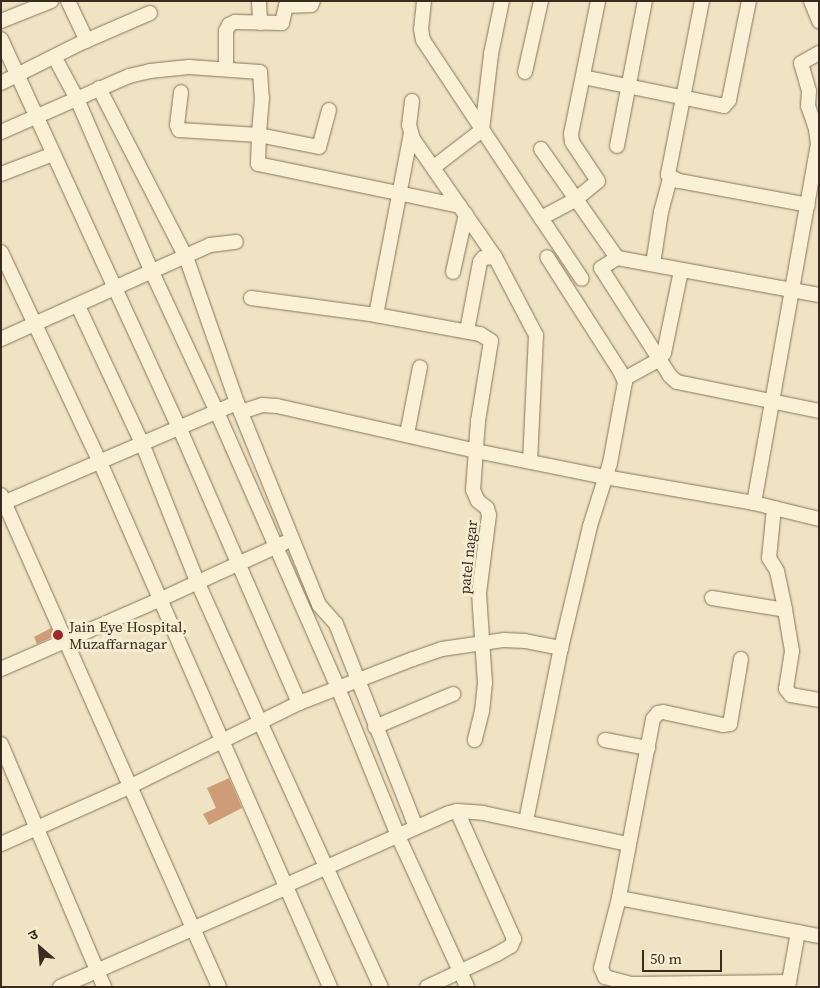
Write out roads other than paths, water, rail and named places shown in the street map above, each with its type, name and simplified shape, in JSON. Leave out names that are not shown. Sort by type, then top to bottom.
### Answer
[{"type":"street","points":[[1,21],[51,1]]},
{"type":"street","points":[[68,1],[87,41]]},
{"type":"street","points":[[259,1],[260,23]]},
{"type":"street","points":[[226,69],[226,31],[229,25],[235,22],[282,23],[286,6],[310,5],[313,1]]},
{"type":"street","points":[[424,1],[421,29],[423,40],[582,279]]},
{"type":"street","points":[[434,166],[482,130],[492,54],[502,1]]},
{"type":"street","points":[[541,218],[576,199],[598,181],[572,138],[598,1]]},
{"type":"street","points":[[616,146],[645,1]]},
{"type":"street","points":[[652,264],[664,195],[670,178],[668,172],[702,1]]},
{"type":"street","points":[[583,77],[720,106],[728,104],[749,1]]},
{"type":"street","points":[[811,1],[819,21]]},
{"type":"street","points":[[525,72],[536,2]]},
{"type":"street","points":[[1,83],[150,13]]},
{"type":"street","points":[[1,39],[179,427],[300,703]]},
{"type":"street","points":[[754,503],[791,290],[808,205],[818,137],[808,106],[809,91],[801,63],[819,53]]},
{"type":"street","points":[[55,58],[77,99],[152,272],[217,412],[338,688],[398,836],[466,987]]},
{"type":"street","points":[[1,132],[130,76],[168,68],[226,69],[259,72],[262,75],[257,158],[260,165],[400,192],[463,210]]},
{"type":"street","points":[[99,88],[186,257],[239,407],[292,539],[319,605],[336,624],[416,827]]},
{"type":"street","points":[[181,92],[177,125],[179,130],[259,135],[318,148],[323,138],[329,110]]},
{"type":"street","points":[[412,101],[409,125],[411,134],[495,257],[536,335],[530,461]]},
{"type":"street","points":[[376,315],[411,134]]},
{"type":"street","points":[[541,149],[616,258]]},
{"type":"street","points":[[1,174],[53,154]]},
{"type":"street","points":[[670,178],[808,205]]},
{"type":"street","points":[[453,272],[463,210]]},
{"type":"street","points":[[1,339],[216,243],[236,242]]},
{"type":"street","points":[[1,252],[100,462],[330,987]]},
{"type":"street","points":[[467,331],[480,262],[483,258],[495,257]]},
{"type":"street","points":[[526,821],[561,648],[590,526],[610,464],[624,379],[547,257]]},
{"type":"street","points":[[568,288],[616,258],[819,295]]},
{"type":"street","points":[[601,268],[670,376],[677,382],[819,411]]},
{"type":"street","points":[[624,379],[660,359],[667,346],[681,271]]},
{"type":"street","name":"patel nagar","points":[[251,298],[376,315],[467,331],[486,336],[492,345],[478,421],[474,490],[478,501],[487,508],[489,515],[479,594],[485,683],[482,712],[475,740]]},
{"type":"street","points":[[78,306],[142,443],[197,581],[325,868],[381,987]]},
{"type":"street","points":[[407,434],[420,367]]},
{"type":"street","points":[[219,987],[2,500],[100,462],[217,412],[239,407],[262,405],[277,406],[476,451],[605,477],[754,503],[819,519]]},
{"type":"street","points":[[774,508],[769,558],[777,571],[792,651],[786,689],[791,695],[819,700]]},
{"type":"street","points":[[1,669],[161,600],[197,581],[292,539]]},
{"type":"street","points":[[712,598],[785,610]]},
{"type":"street","points":[[1,844],[129,787],[300,703],[442,649],[482,642],[524,641],[561,648]]},
{"type":"street","points":[[741,660],[732,723],[723,725],[660,712],[654,719],[618,898],[601,968],[603,974],[611,980],[649,986],[789,985],[798,932]]},
{"type":"street","points":[[375,727],[453,694]]},
{"type":"street","points":[[605,740],[648,748]]},
{"type":"street","points":[[1,744],[104,987]]},
{"type":"street","points":[[427,987],[504,950],[511,946],[514,940],[458,810]]},
{"type":"street","points":[[60,987],[286,888],[291,883],[398,836],[433,818],[458,810],[483,812],[628,844]]},
{"type":"street","points":[[618,898],[819,936]]},
{"type":"place","name":"Jain Eye Hospital, Muzaffarnagar","points":[[58,635]]}]
